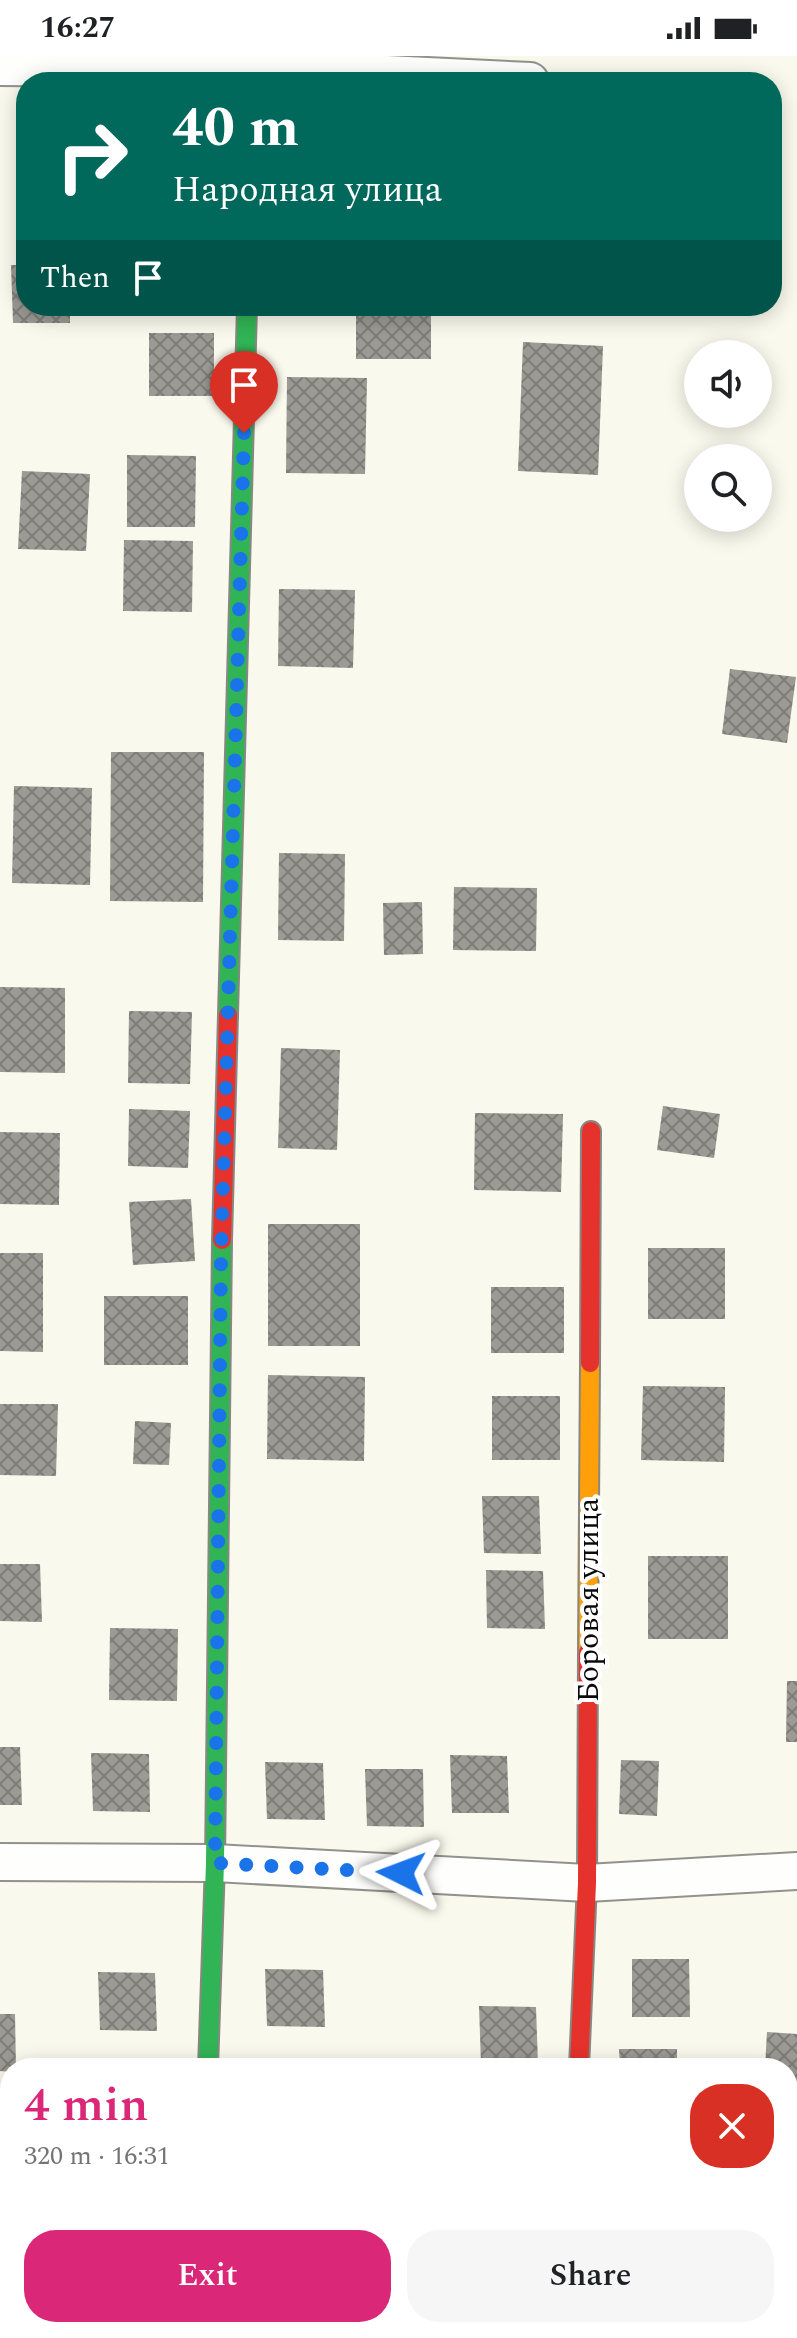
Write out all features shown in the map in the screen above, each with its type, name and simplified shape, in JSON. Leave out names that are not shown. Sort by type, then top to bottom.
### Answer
[{"type":"street","points":[[0,67],[141,72]]},
{"type":"street","points":[[287,72],[345,72]]},
{"type":"street","points":[[208,2058],[215,1863],[221,1260],[247,316]]},
{"type":"street","name":"Боровая улица","points":[[579,2058],[587,1883],[591,1131]]},
{"type":"street","points":[[0,1862],[215,1863],[587,1883],[797,1871]]},
{"type":"building","points":[[11,265],[16,265],[16,316],[70,316],[70,323],[13,323]]},
{"type":"building","points":[[356,316],[431,316],[431,359],[356,359]]},
{"type":"building","points":[[149,333],[214,333],[214,396],[149,396]]},
{"type":"building","points":[[523,342],[603,346],[598,475],[518,471]]},
{"type":"building","points":[[287,377],[367,378],[365,474],[286,473]]},
{"type":"building","points":[[127,455],[196,456],[195,527],[127,527]]},
{"type":"building","points":[[22,471],[90,474],[86,551],[18,549]]},
{"type":"building","points":[[124,540],[193,541],[192,612],[123,611]]},
{"type":"building","points":[[279,589],[355,590],[353,668],[278,666]]},
{"type":"building","points":[[730,669],[796,677],[787,743],[722,734]]},
{"type":"building","points":[[111,752],[204,752],[203,902],[110,901]]},
{"type":"building","points":[[14,786],[92,788],[90,885],[12,883]]},
{"type":"building","points":[[279,853],[345,854],[344,941],[278,940]]},
{"type":"building","points":[[454,887],[537,888],[536,951],[453,950]]},
{"type":"building","points":[[422,902],[423,954],[384,955],[383,903]]},
{"type":"building","points":[[0,987],[65,988],[65,1073],[0,1072]]},
{"type":"building","points":[[129,1011],[192,1012],[190,1084],[128,1083]]},
{"type":"building","points":[[281,1048],[340,1050],[337,1150],[278,1148]]},
{"type":"building","points":[[663,1106],[720,1114],[714,1158],[657,1150]]},
{"type":"building","points":[[129,1109],[190,1111],[188,1168],[128,1166]]},
{"type":"building","points":[[475,1113],[563,1114],[561,1192],[474,1190]]},
{"type":"building","points":[[0,1132],[60,1133],[59,1205],[0,1204]]},
{"type":"building","points":[[191,1199],[195,1261],[133,1265],[129,1202]]},
{"type":"building","points":[[268,1224],[360,1224],[360,1346],[268,1346]]},
{"type":"building","points":[[648,1248],[725,1248],[725,1319],[648,1319]]},
{"type":"building","points":[[0,1253],[43,1253],[43,1352],[0,1351]]},
{"type":"building","points":[[491,1287],[564,1287],[564,1353],[491,1353]]},
{"type":"building","points":[[104,1296],[188,1296],[188,1365],[104,1365]]},
{"type":"building","points":[[268,1375],[365,1377],[364,1461],[267,1459]]},
{"type":"building","points":[[643,1386],[725,1387],[724,1462],[641,1460]]},
{"type":"building","points":[[492,1396],[560,1396],[560,1460],[492,1460]]},
{"type":"building","points":[[0,1404],[58,1404],[56,1476],[0,1475]]},
{"type":"building","points":[[135,1421],[171,1423],[169,1465],[133,1464]]},
{"type":"building","points":[[482,1496],[539,1496],[541,1554],[484,1553]]},
{"type":"building","points":[[648,1556],[728,1556],[728,1639],[648,1639]]},
{"type":"building","points":[[0,1564],[40,1564],[42,1622],[0,1621]]},
{"type":"building","points":[[486,1570],[543,1571],[545,1629],[487,1628]]},
{"type":"building","points":[[110,1628],[178,1629],[177,1701],[109,1700]]},
{"type":"building","points":[[787,1681],[797,1681],[797,1742],[786,1742]]},
{"type":"building","points":[[0,1747],[20,1747],[22,1805],[0,1805]]},
{"type":"building","points":[[91,1753],[149,1754],[150,1812],[93,1811]]},
{"type":"building","points":[[450,1755],[507,1756],[509,1813],[452,1813]]},
{"type":"building","points":[[621,1760],[659,1761],[657,1816],[619,1814]]},
{"type":"building","points":[[265,1762],[323,1763],[325,1820],[267,1819]]},
{"type":"building","points":[[365,1769],[423,1769],[424,1827],[367,1826]]},
{"type":"building","points":[[632,1959],[689,1959],[690,2017],[632,2017]]},
{"type":"building","points":[[265,1969],[323,1970],[325,2027],[267,2026]]},
{"type":"building","points":[[98,1972],[155,1973],[157,2031],[100,2030]]},
{"type":"building","points":[[479,2006],[536,2007],[538,2058],[481,2058]]},
{"type":"building","points":[[0,2014],[15,2014],[16,2058],[0,2058]]},
{"type":"building","points":[[767,2032],[797,2034],[797,2058],[766,2058]]},
{"type":"building","points":[[619,2049],[677,2049],[677,2058],[619,2058]]},
{"type":"traffic: fast","points":[[228,1015],[247,316]]},
{"type":"traffic: fast","points":[[208,2058],[215,1863],[222,1240]]},
{"type":"traffic: slow","points":[[588,1652],[590,1363]]},
{"type":"traffic: jam","points":[[222,1240],[228,1015]]},
{"type":"traffic: jam","points":[[590,1363],[591,1131]]},
{"type":"traffic: jam","points":[[579,2058],[587,1883],[588,1652]]},
{"type":"route","points":[[244,433],[221,1260],[215,1863],[401,1873]]}]
